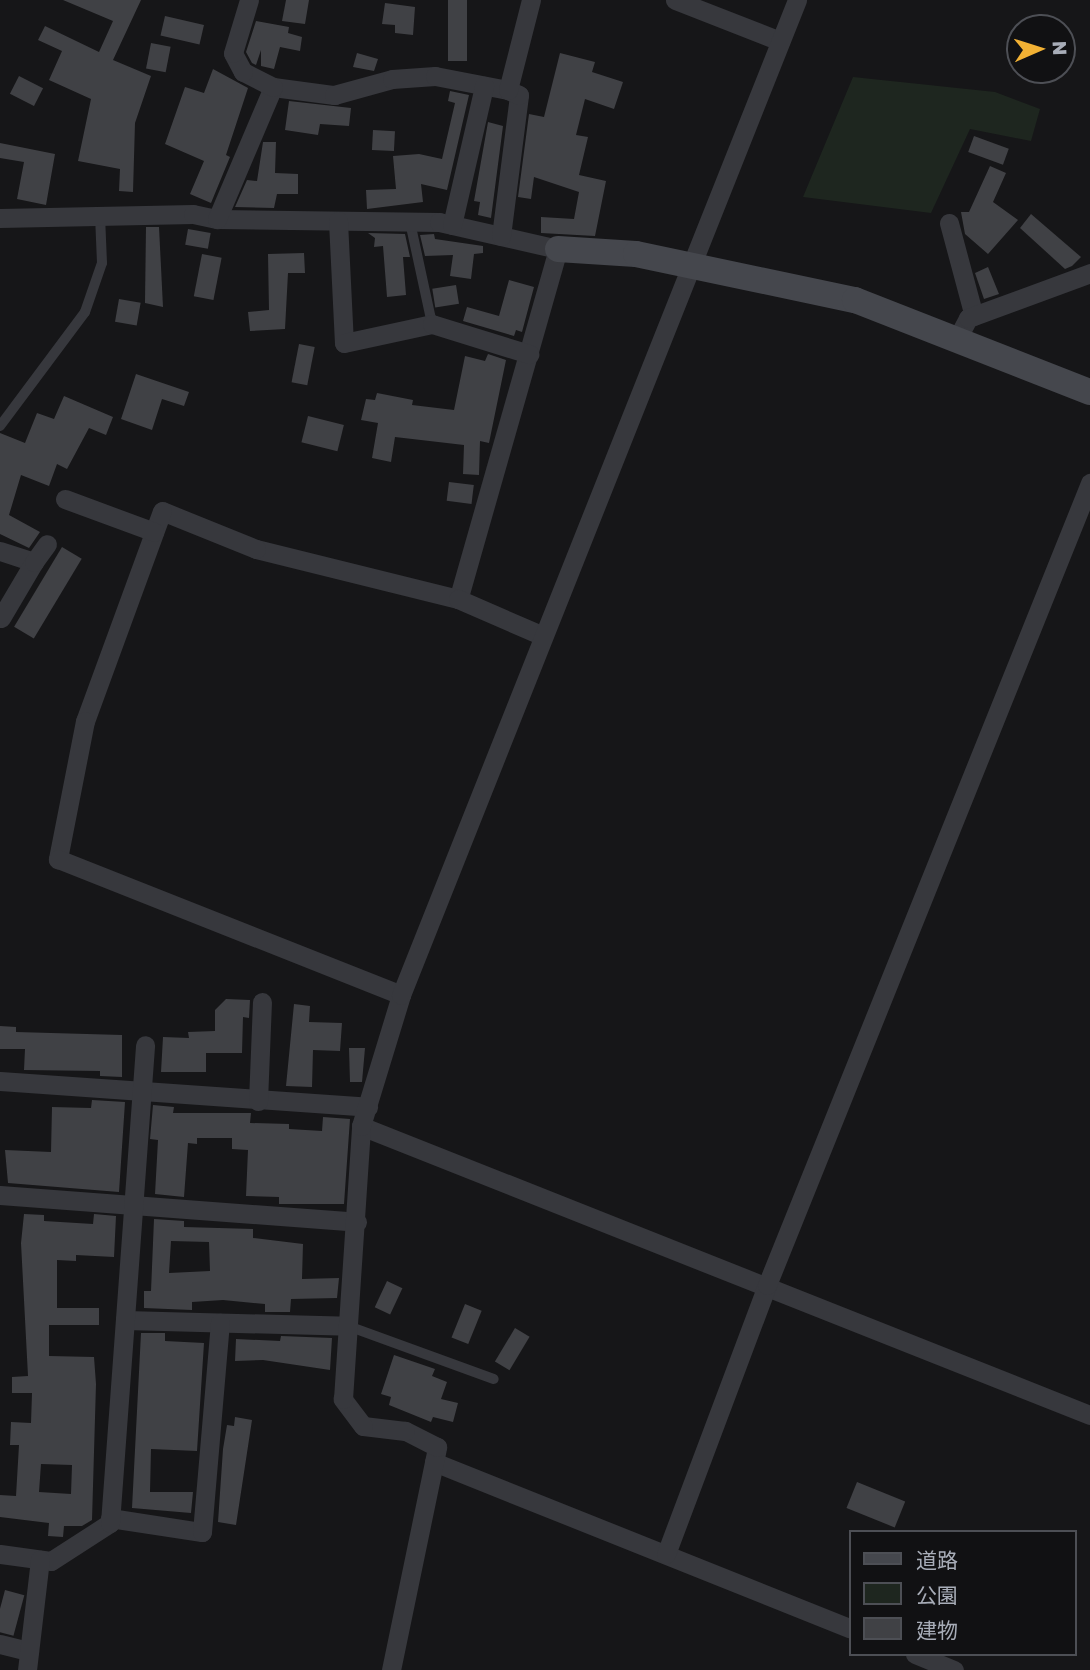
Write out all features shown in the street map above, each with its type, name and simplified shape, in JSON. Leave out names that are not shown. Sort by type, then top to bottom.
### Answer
[{"type":"street","points":[[249,0],[233,53],[243,72],[273,88],[334,94],[392,79],[435,76],[508,90],[519,95],[500,236]]},
{"type":"street","points":[[508,90],[531,0]]},
{"type":"street","points":[[675,0],[780,41]]},
{"type":"street","points":[[391,1670],[437,1447],[405,1431],[363,1426],[343,1399],[357,1222],[361,1126],[401,995],[694,265],[797,0]]},
{"type":"street","points":[[452,225],[484,86]]},
{"type":"street","points":[[217,219],[273,88]]},
{"type":"street","points":[[0,218],[193,214],[217,219],[410,222],[452,225],[558,249],[636,254],[855,300],[1090,392]]},
{"type":"street","points":[[338,221],[344,344],[432,324],[529,354]]},
{"type":"street","points":[[949,223],[974,316]]},
{"type":"street","points":[[458,600],[558,249]]},
{"type":"street","points":[[957,339],[974,316],[1090,273]]},
{"type":"street","points":[[666,1554],[767,1285],[1090,483]]},
{"type":"street","points":[[65,499],[154,532]]},
{"type":"street","points":[[401,995],[58,859],[85,721],[162,511],[256,550],[458,600],[543,636]]},
{"type":"street","points":[[0,618],[47,544]]},
{"type":"street","points":[[0,551],[34,562]]},
{"type":"street","points":[[258,1101],[262,1002]]},
{"type":"street","points":[[0,1554],[51,1561],[110,1523],[145,1045]]},
{"type":"street","points":[[0,1082],[141,1094],[368,1107]]},
{"type":"street","points":[[361,1126],[1090,1415]]},
{"type":"street","points":[[0,1195],[134,1208],[357,1222]]},
{"type":"street","points":[[125,1320],[348,1326]]},
{"type":"street","points":[[110,1518],[202,1532],[220,1322]]},
{"type":"street","points":[[434,1462],[848,1627]]},
{"type":"street","points":[[0,1644],[28,1660],[40,1560]]},
{"type":"street","points":[[920,1656],[954,1670]]},
{"type":"lane","points":[[0,426],[85,312],[103,264],[100,215]]},
{"type":"lane","points":[[410,222],[432,324]]},
{"type":"lane","points":[[348,1326],[494,1379]]},
{"type":"green space","points":[[853,77],[995,92],[1040,109],[1031,141],[970,129],[931,213],[803,197]]},
{"type":"building","points":[[63,0],[141,0],[113,60],[151,76],[135,123],[133,192],[119,191],[120,169],[78,161],[91,99],[49,80],[62,51],[38,40],[45,26],[99,52],[113,21]]},
{"type":"building","points":[[286,0],[309,0],[305,24],[282,21]]},
{"type":"building","points":[[448,0],[467,0],[467,61],[448,61]]},
{"type":"building","points":[[385,3],[415,7],[413,35],[395,33],[395,25],[382,24]]},
{"type":"building","points":[[165,16],[204,25],[199,44],[161,35]]},
{"type":"building","points":[[256,21],[289,27],[288,33],[302,37],[300,51],[280,47],[274,69],[261,66],[261,50],[256,65],[252,63],[246,52]]},
{"type":"building","points":[[151,43],[171,47],[166,72],[146,69]]},
{"type":"building","points":[[357,53],[378,59],[374,71],[353,67]]},
{"type":"building","points":[[560,53],[595,62],[592,72],[623,82],[614,109],[585,99],[576,135],[588,137],[579,175],[606,181],[595,236],[541,233],[541,217],[574,219],[579,192],[534,177],[531,199],[518,197],[529,114],[544,117]]},
{"type":"building","points":[[213,69],[248,88],[226,155],[230,157],[211,203],[190,194],[204,161],[165,144],[185,87],[204,93]]},
{"type":"building","points":[[19,76],[43,88],[34,106],[10,94]]},
{"type":"building","points":[[450,91],[469,95],[447,190],[421,184],[423,202],[367,209],[366,190],[396,189],[393,156],[419,154],[442,159],[455,103],[448,101]]},
{"type":"building","points":[[289,101],[351,108],[349,126],[320,124],[318,135],[285,130]]},
{"type":"building","points":[[488,122],[503,126],[491,218],[478,215],[480,202],[474,201]]},
{"type":"building","points":[[373,130],[395,131],[394,151],[372,150]]},
{"type":"building","points":[[974,136],[1009,149],[1003,165],[968,152]]},
{"type":"building","points":[[263,142],[276,142],[275,173],[298,174],[298,194],[277,194],[274,208],[235,207],[247,180],[257,181]]},
{"type":"building","points":[[0,143],[55,154],[46,205],[17,199],[24,162],[0,158]]},
{"type":"building","points":[[990,166],[1006,173],[993,202],[1018,220],[988,254],[965,234],[961,212],[969,212]]},
{"type":"building","points":[[1031,214],[1081,257],[1072,266],[1065,269],[1020,228]]},
{"type":"building","points":[[146,227],[159,227],[163,307],[145,303]]},
{"type":"building","points":[[188,229],[211,233],[208,249],[185,245]]},
{"type":"building","points":[[368,233],[405,234],[410,257],[403,257],[406,295],[387,297],[383,246],[374,247],[375,238]]},
{"type":"building","points":[[434,234],[435,239],[483,246],[483,253],[474,254],[471,279],[450,276],[453,255],[425,256],[420,235]]},
{"type":"building","points":[[304,253],[305,273],[288,273],[285,329],[250,331],[248,312],[269,310],[268,254]]},
{"type":"building","points":[[202,254],[222,258],[213,300],[194,296]]},
{"type":"building","points":[[988,267],[999,294],[984,299],[975,273]]},
{"type":"building","points":[[509,280],[534,287],[522,332],[516,330],[514,336],[463,321],[467,307],[499,316]]},
{"type":"building","points":[[456,285],[459,304],[435,308],[432,289]]},
{"type":"building","points":[[119,299],[141,303],[137,325],[115,322]]},
{"type":"building","points":[[299,344],[315,347],[307,385],[292,382]]},
{"type":"building","points":[[488,354],[506,360],[489,443],[480,441],[479,475],[463,474],[464,445],[395,437],[391,462],[372,458],[378,423],[361,420],[366,399],[375,400],[377,393],[413,400],[412,405],[454,410],[465,356],[485,361]]},
{"type":"building","points":[[136,374],[189,392],[184,406],[162,399],[152,430],[121,419]]},
{"type":"building","points":[[64,396],[113,417],[106,435],[89,428],[67,469],[57,464],[49,486],[21,475],[9,515],[40,532],[29,548],[0,534],[0,433],[25,443],[37,413],[54,419]]},
{"type":"building","points":[[308,416],[344,425],[337,451],[301,442]]},
{"type":"building","points":[[449,482],[474,485],[471,504],[447,501]]},
{"type":"building","points":[[62,547],[82,559],[34,639],[14,627]]},
{"type":"building","points":[[226,999],[250,1000],[249,1018],[243,1017],[242,1053],[206,1053],[206,1072],[161,1072],[163,1037],[189,1038],[188,1032],[215,1031],[215,1010]]},
{"type":"building","points":[[294,1004],[310,1006],[309,1022],[342,1023],[340,1051],[313,1050],[312,1087],[286,1086]]},
{"type":"building","points":[[0,1026],[16,1027],[16,1032],[122,1035],[122,1077],[100,1076],[100,1071],[24,1070],[25,1049],[0,1049]]},
{"type":"building","points":[[349,1048],[365,1048],[362,1082],[350,1082]]},
{"type":"building","points":[[92,1100],[125,1102],[119,1192],[8,1183],[5,1150],[51,1152],[52,1107],[91,1108]]},
{"type":"building","points":[[153,1105],[174,1107],[173,1113],[251,1113],[250,1123],[289,1124],[289,1129],[322,1131],[323,1117],[350,1119],[344,1204],[279,1204],[279,1197],[246,1196],[248,1150],[232,1149],[232,1138],[197,1138],[197,1144],[188,1143],[184,1197],[155,1194],[158,1140],[150,1139]]},
{"type":"building","points":[[24,1214],[44,1215],[44,1221],[93,1224],[94,1214],[116,1216],[114,1257],[76,1255],[76,1261],[57,1260],[57,1308],[99,1308],[99,1325],[49,1325],[49,1356],[94,1357],[96,1384],[92,1520],[82,1526],[64,1526],[63,1537],[48,1536],[49,1523],[0,1517],[0,1495],[16,1496],[19,1445],[10,1445],[11,1422],[31,1423],[32,1393],[12,1393],[12,1377],[28,1376],[21,1243]],"holes":[[[41,1464],[72,1465],[71,1494],[39,1492]]]},
{"type":"building","points":[[154,1219],[184,1221],[184,1227],[253,1229],[253,1238],[303,1244],[302,1279],[339,1278],[337,1298],[291,1299],[290,1312],[265,1312],[265,1304],[223,1300],[192,1302],[192,1310],[144,1308],[144,1291],[151,1291]],"holes":[[[171,1241],[209,1242],[210,1271],[169,1273]]]},
{"type":"building","points":[[387,1281],[402,1288],[390,1314],[375,1307]]},
{"type":"building","points":[[465,1304],[482,1311],[468,1344],[452,1337]]},
{"type":"building","points":[[515,1328],[530,1337],[509,1370],[495,1361]]},
{"type":"building","points":[[141,1333],[165,1333],[165,1341],[204,1343],[197,1451],[151,1449],[150,1492],[193,1492],[191,1513],[132,1508]]},
{"type":"building","points":[[281,1336],[332,1338],[330,1370],[263,1360],[235,1361],[236,1339],[280,1341]]},
{"type":"building","points":[[394,1355],[435,1369],[432,1376],[447,1382],[441,1399],[458,1403],[453,1422],[433,1417],[431,1422],[389,1405],[391,1397],[381,1394]]},
{"type":"building","points":[[235,1417],[252,1420],[236,1525],[218,1522],[223,1449],[227,1425],[234,1426]]},
{"type":"building","points":[[857,1482],[905,1501],[895,1527],[847,1508]]},
{"type":"building","points":[[5,1590],[24,1595],[13,1636],[0,1632],[0,1609]]}]
